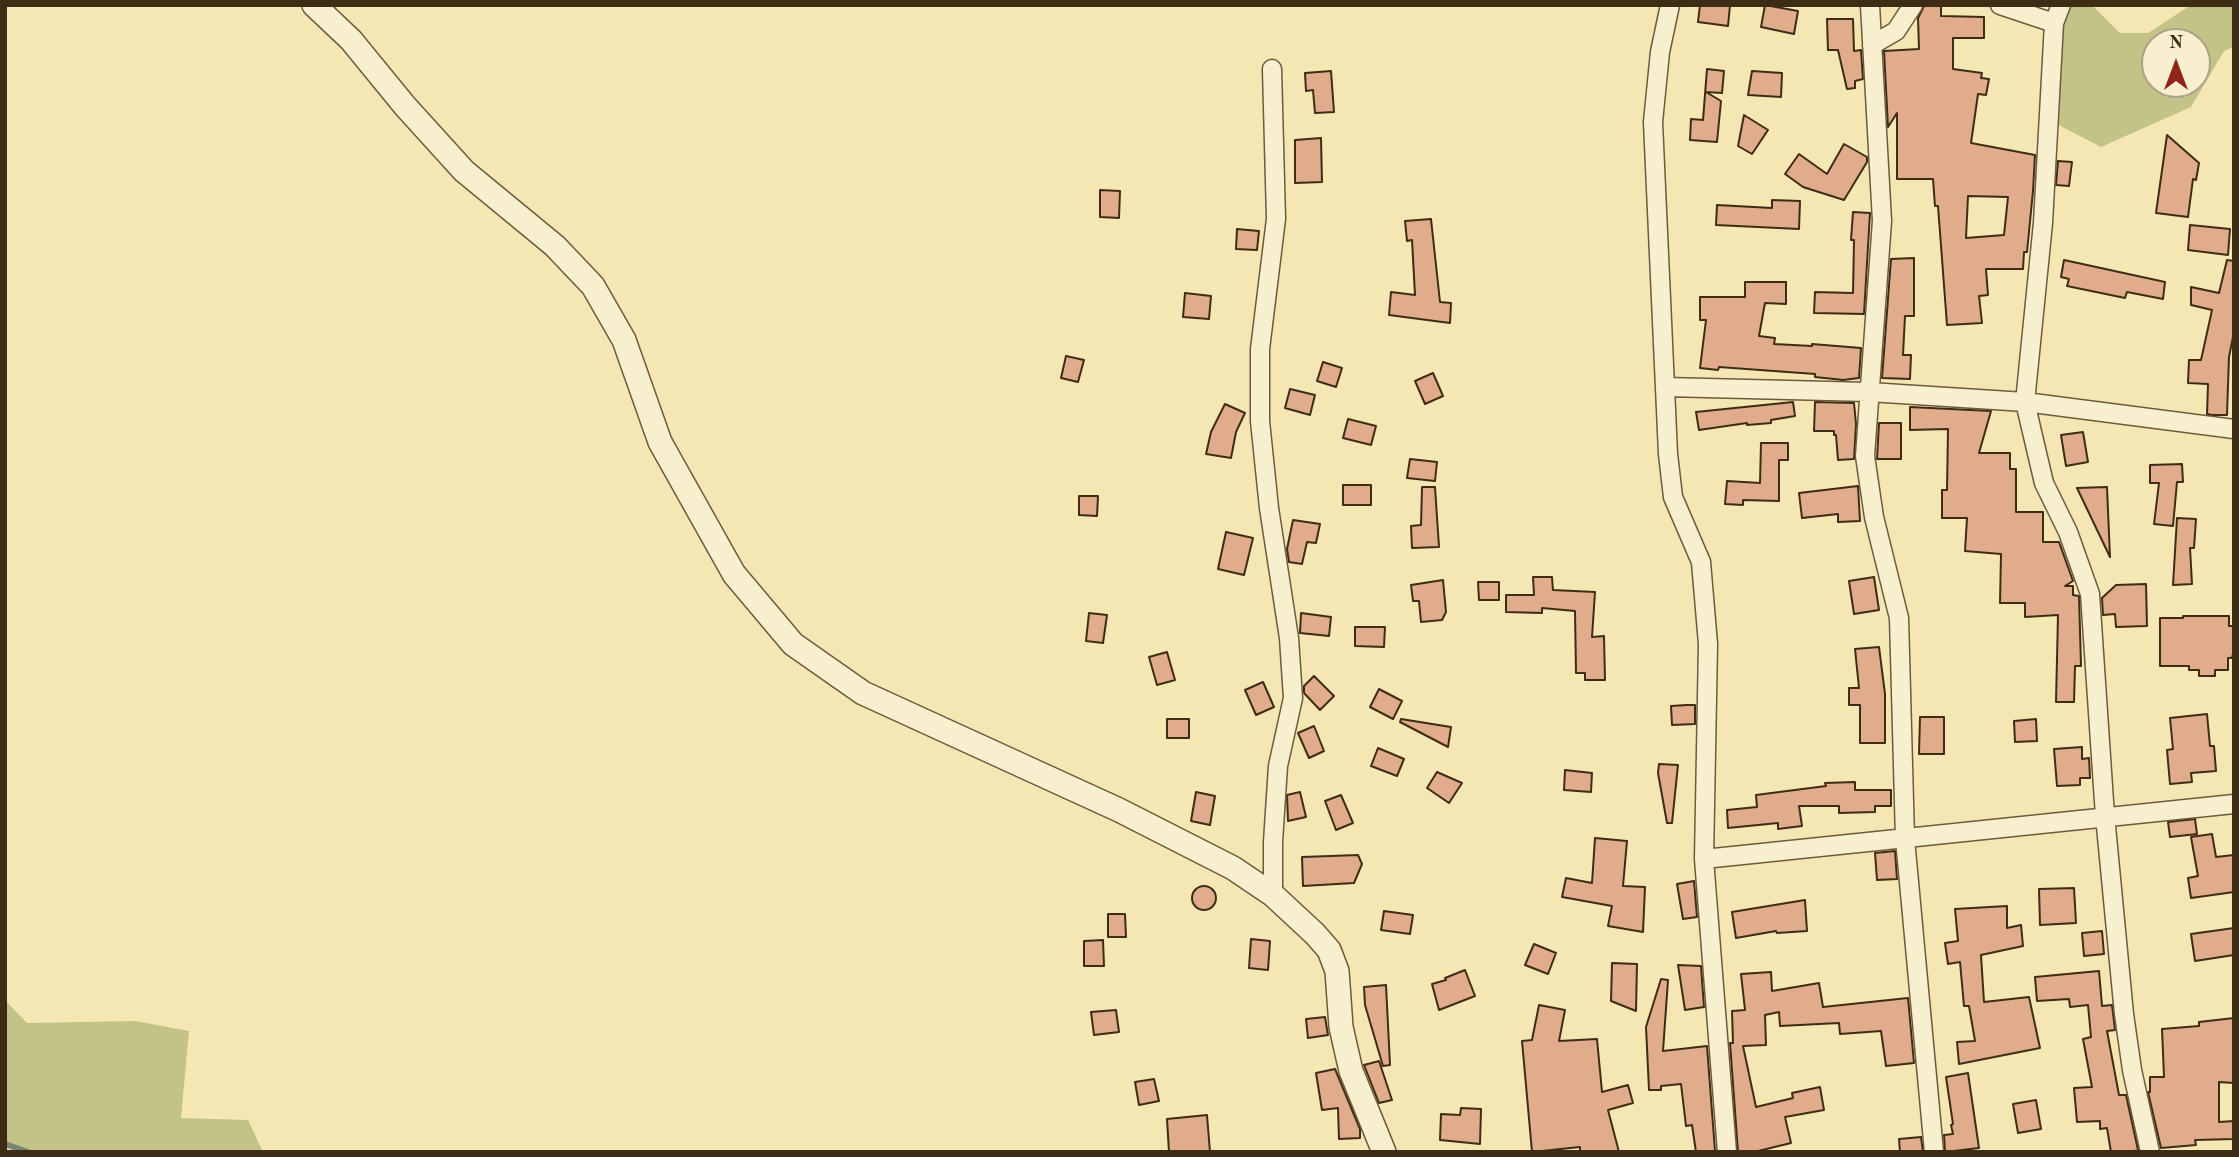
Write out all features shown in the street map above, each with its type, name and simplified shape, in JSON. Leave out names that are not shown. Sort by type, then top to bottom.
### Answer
[{"type":"street","points":[[314,5],[351,40],[405,106],[464,171],[555,246],[593,285],[624,340],[660,442],[734,574],[793,644],[863,693],[1119,810],[1233,868],[1273,895],[1329,950],[1337,971],[1341,1027],[1351,1071],[1384,1152]]},
{"type":"street","points":[[1670,5],[1660,52],[1653,122],[1655,198],[1668,454],[1673,497],[1701,562],[1709,644],[1704,859],[1727,1152]]},
{"type":"street","points":[[1870,5],[1882,221],[1865,456],[1874,517],[1899,618],[1905,839],[1934,1152]]},
{"type":"street","points":[[1871,45],[1896,31],[1913,5]]},
{"type":"street","points":[[2000,5],[2054,23]]},
{"type":"street","points":[[2061,5],[2054,23],[2043,223],[2025,402],[2044,483],[2068,532],[2090,594],[2105,816],[2124,1014],[2132,1069],[2150,1152]]},
{"type":"street","points":[[1272,69],[1276,219],[1259,349],[1260,421],[1269,508],[1289,638],[1293,698],[1278,766],[1273,895]]},
{"type":"street","points":[[1666,387],[1869,392],[2025,402],[2234,429]]},
{"type":"street","points":[[1704,859],[2234,804]]},
{"type":"shaded area","points":[[2061,5],[2092,5],[2120,33],[2141,33],[2141,98],[2196,98],[2191,107],[2101,147],[2049,120]]},
{"type":"shaded area","points":[[2191,5],[2234,5],[2234,47],[2224,51],[2211,73],[2211,28],[2156,28]]},
{"type":"shaded area","points":[[5,1000],[27,1023],[135,1021],[189,1031],[181,1118],[248,1120],[263,1152],[29,1152],[5,1144]]},
{"type":"building","points":[[1700,5],[1730,5],[1728,26],[1698,22]]},
{"type":"building","points":[[1765,5],[1798,11],[1794,34],[1761,27]]},
{"type":"building","points":[[1941,5],[1941,16],[1984,17],[1984,38],[1953,38],[1953,69],[1982,73],[1981,78],[1989,79],[1986,95],[1978,94],[1971,143],[2035,155],[2027,252],[2024,252],[2023,269],[1986,269],[1988,295],[1979,296],[1982,323],[1947,325],[1938,206],[1935,206],[1933,179],[1897,179],[1897,113],[1888,127],[1884,51],[1919,49],[1918,18],[1924,6]],"holes":[[[1968,196],[2008,197],[2004,235],[1966,238]]]},
{"type":"building","points":[[1827,19],[1853,19],[1854,51],[1861,50],[1863,79],[1855,81],[1855,88],[1847,89],[1838,50],[1828,50]]},
{"type":"building","points":[[1707,69],[1724,71],[1722,93],[1706,92],[1721,101],[1717,142],[1690,140],[1691,119],[1703,120]]},
{"type":"building","points":[[1331,71],[1334,112],[1315,113],[1313,90],[1306,91],[1305,73]]},
{"type":"building","points":[[1752,71],[1782,73],[1781,97],[1748,95]]},
{"type":"building","points":[[1744,115],[1768,130],[1752,154],[1738,146]]},
{"type":"building","points":[[2167,135],[2199,163],[2196,180],[2193,179],[2188,217],[2156,213]]},
{"type":"building","points":[[1321,138],[1322,182],[1295,183],[1295,140]]},
{"type":"building","points":[[1844,144],[1867,157],[1867,162],[1844,200],[1803,187],[1785,174],[1799,154],[1827,174]]},
{"type":"building","points":[[2058,161],[2072,162],[2069,186],[2056,185]]},
{"type":"building","points":[[1100,190],[1120,191],[1119,218],[1100,217]]},
{"type":"building","points":[[1772,200],[1800,201],[1799,229],[1716,225],[1717,205],[1772,208]]},
{"type":"building","points":[[1853,212],[1870,213],[1864,314],[1814,313],[1815,292],[1853,293]]},
{"type":"building","points":[[1431,219],[1440,302],[1451,303],[1450,323],[1389,315],[1391,292],[1415,295],[1412,240],[1407,241],[1405,221]]},
{"type":"building","points":[[2190,225],[2230,229],[2228,255],[2188,250]]},
{"type":"building","points":[[1237,229],[1259,231],[1257,250],[1236,249]]},
{"type":"building","points":[[1914,258],[1914,316],[1905,316],[1903,355],[1911,355],[1910,379],[1882,378],[1891,259]]},
{"type":"building","points":[[2064,260],[2165,282],[2163,299],[2127,292],[2125,298],[2067,286],[2069,279],[2061,277]]},
{"type":"building","points":[[2227,260],[2234,261],[2234,332],[2229,357],[2227,415],[2212,415],[2207,414],[2208,384],[2188,383],[2189,360],[2201,360],[2212,310],[2191,305],[2191,287],[2219,293]]},
{"type":"building","points":[[1745,282],[1786,282],[1786,304],[1765,303],[1759,336],[1775,338],[1774,344],[1861,348],[1859,378],[1843,380],[1815,377],[1815,374],[1700,368],[1706,320],[1700,320],[1700,297],[1745,297]]},
{"type":"building","points":[[1185,293],[1211,296],[1209,319],[1183,317]]},
{"type":"building","points":[[1066,356],[1084,360],[1078,382],[1061,378]]},
{"type":"building","points":[[1323,362],[1342,368],[1336,387],[1317,381]]},
{"type":"building","points":[[1433,373],[1443,396],[1425,404],[1415,381]]},
{"type":"building","points":[[1290,389],[1315,395],[1310,415],[1285,408]]},
{"type":"building","points":[[1793,402],[1795,416],[1771,420],[1771,423],[1747,423],[1699,430],[1696,412]]},
{"type":"building","points":[[1815,402],[1854,403],[1854,459],[1838,460],[1834,431],[1814,431]]},
{"type":"building","points":[[1225,404],[1245,413],[1236,432],[1231,458],[1206,454],[1211,432]]},
{"type":"building","points":[[1910,407],[1991,411],[1979,453],[2010,453],[2010,469],[2016,469],[2016,512],[2043,512],[2043,542],[2059,542],[2073,581],[2065,586],[2073,586],[2073,595],[2079,596],[2081,666],[2075,666],[2074,702],[2056,702],[2058,615],[2025,617],[2025,603],[2000,603],[2001,554],[1965,551],[1967,518],[1942,518],[1942,490],[1947,490],[1948,429],[1910,430]]},
{"type":"building","points":[[1348,419],[1376,426],[1371,445],[1343,438]]},
{"type":"building","points":[[1879,423],[1901,423],[1901,459],[1877,459]]},
{"type":"building","points":[[2083,432],[2088,462],[2066,466],[2061,435]]},
{"type":"building","points":[[1761,443],[1788,443],[1788,460],[1779,460],[1779,501],[1743,500],[1743,505],[1725,504],[1727,481],[1760,483]]},
{"type":"building","points":[[1410,459],[1437,462],[1435,481],[1407,478]]},
{"type":"building","points":[[2182,464],[2183,482],[2177,482],[2173,526],[2154,524],[2159,483],[2150,483],[2150,465]]},
{"type":"building","points":[[1343,485],[1371,485],[1371,505],[1343,505]]},
{"type":"building","points":[[1858,486],[1860,521],[1838,522],[1838,514],[1802,518],[1799,493]]},
{"type":"building","points":[[1422,487],[1435,487],[1439,547],[1412,548],[1411,526],[1421,525]]},
{"type":"building","points":[[2107,487],[2110,557],[2077,488]]},
{"type":"building","points":[[1079,496],[1098,496],[1097,516],[1079,515]]},
{"type":"building","points":[[2177,518],[2196,519],[2194,548],[2190,548],[2192,584],[2173,585]]},
{"type":"building","points":[[1293,520],[1320,524],[1316,543],[1307,542],[1302,564],[1289,562],[1287,549]]},
{"type":"building","points":[[1226,532],[1253,538],[1244,575],[1218,569]]},
{"type":"building","points":[[1533,577],[1552,577],[1553,590],[1595,592],[1592,637],[1604,636],[1605,680],[1585,680],[1585,673],[1576,673],[1575,611],[1542,608],[1542,613],[1506,612],[1506,595],[1534,595]]},
{"type":"building","points":[[1874,577],[1879,610],[1854,614],[1849,581]]},
{"type":"building","points":[[1443,580],[1446,612],[1442,620],[1421,622],[1419,601],[1413,601],[1411,585]]},
{"type":"building","points":[[1478,582],[1499,582],[1499,600],[1479,600]]},
{"type":"building","points":[[2146,584],[2147,626],[2116,627],[2115,614],[2103,615],[2102,598],[2116,585]]},
{"type":"building","points":[[1089,613],[1107,615],[1103,643],[1086,641]]},
{"type":"building","points":[[1301,613],[1331,617],[1329,636],[1300,633]]},
{"type":"building","points":[[2229,616],[2229,626],[2234,626],[2234,650],[2232,658],[2228,658],[2228,670],[2215,670],[2215,676],[2199,676],[2199,670],[2189,670],[2189,666],[2160,666],[2160,618]]},
{"type":"building","points":[[1355,627],[1385,627],[1384,647],[1355,646]]},
{"type":"building","points":[[1879,647],[1885,694],[1885,743],[1860,743],[1860,705],[1849,705],[1849,688],[1859,688],[1855,649]]},
{"type":"building","points":[[1167,652],[1175,680],[1157,685],[1149,657]]},
{"type":"building","points":[[1314,676],[1334,696],[1320,710],[1304,693],[1304,686]]},
{"type":"building","points":[[1263,682],[1274,707],[1256,715],[1245,690]]},
{"type":"building","points":[[1379,689],[1402,701],[1393,719],[1370,707]]},
{"type":"building","points":[[1695,705],[1695,724],[1672,725],[1671,706]]},
{"type":"building","points":[[2207,714],[2216,771],[2191,773],[2192,782],[2170,784],[2167,750],[2173,749],[2170,718]]},
{"type":"building","points":[[1920,717],[1944,717],[1944,754],[1919,754]]},
{"type":"building","points":[[1167,719],[1189,719],[1189,738],[1167,738]]},
{"type":"building","points":[[1401,719],[1451,727],[1448,747],[1400,722]]},
{"type":"building","points":[[2036,719],[2037,741],[2015,742],[2014,721]]},
{"type":"building","points":[[1314,726],[1324,751],[1309,758],[1298,733]]},
{"type":"building","points":[[2082,747],[2082,759],[2089,758],[2090,778],[2080,778],[2080,785],[2057,786],[2054,749]]},
{"type":"building","points":[[1378,748],[1404,759],[1397,776],[1371,766]]},
{"type":"building","points":[[1659,764],[1678,765],[1672,823],[1667,823],[1658,773]]},
{"type":"building","points":[[1565,770],[1592,773],[1591,792],[1564,790]]},
{"type":"building","points":[[1437,772],[1462,783],[1449,803],[1427,788]]},
{"type":"building","points":[[1855,782],[1855,790],[1891,790],[1891,806],[1875,806],[1875,812],[1839,813],[1839,806],[1799,806],[1802,826],[1778,829],[1778,823],[1728,828],[1727,810],[1757,807],[1756,795],[1826,786],[1825,783]]},
{"type":"building","points":[[1196,792],[1215,796],[1210,825],[1191,821]]},
{"type":"building","points":[[1300,792],[1306,817],[1288,821],[1287,795]]},
{"type":"building","points":[[1341,795],[1353,823],[1336,830],[1325,801]]},
{"type":"building","points":[[2195,819],[2197,834],[2170,837],[2168,822]]},
{"type":"building","points":[[2212,834],[2216,857],[2234,855],[2234,892],[2191,898],[2188,878],[2198,876],[2191,837]]},
{"type":"building","points":[[1595,838],[1627,841],[1623,886],[1645,887],[1643,932],[1608,926],[1612,906],[1562,897],[1566,878],[1592,883]]},
{"type":"building","points":[[1895,851],[1897,879],[1877,880],[1875,853]]},
{"type":"building","points":[[1358,855],[1362,864],[1354,883],[1303,886],[1302,857]]},
{"type":"building","points":[[1694,881],[1697,917],[1683,919],[1677,884]]},
{"type":"building","points":[[1204,886],[1215,893],[1216,898],[1209,909],[1204,910],[1193,903],[1192,898],[1199,887]]},
{"type":"building","points":[[2074,888],[2076,923],[2040,925],[2039,889]]},
{"type":"building","points":[[1805,900],[1807,931],[1776,931],[1736,938],[1732,912]]},
{"type":"building","points":[[2007,906],[2007,928],[2021,925],[2023,946],[1981,955],[1984,1002],[2029,997],[2040,1048],[1959,1064],[1957,1042],[1975,1041],[1969,1006],[1964,1006],[1960,962],[1948,964],[1945,943],[1958,941],[1955,909]]},
{"type":"building","points":[[1384,911],[1413,915],[1410,934],[1381,930]]},
{"type":"building","points":[[1108,914],[1125,914],[1126,937],[1108,937]]},
{"type":"building","points":[[2234,928],[2234,955],[2195,961],[2191,934]]},
{"type":"building","points":[[2102,931],[2104,954],[2084,956],[2082,933]]},
{"type":"building","points":[[1251,939],[1270,941],[1268,970],[1249,968]]},
{"type":"building","points":[[1103,940],[1104,966],[1084,966],[1084,941]]},
{"type":"building","points":[[1534,944],[1556,953],[1548,974],[1525,965]]},
{"type":"building","points":[[1612,963],[1637,964],[1636,1011],[1611,1001]]},
{"type":"building","points":[[1678,965],[1701,966],[1704,1007],[1685,1010]]},
{"type":"building","points":[[1465,970],[1475,996],[1439,1010],[1432,984]]},
{"type":"building","points":[[2099,971],[2102,1006],[2112,1005],[2115,1030],[2107,1031],[2119,1095],[2126,1095],[2138,1150],[2131,1152],[2111,1152],[2107,1128],[2100,1129],[2100,1121],[2077,1122],[2074,1088],[2092,1087],[2083,1039],[2091,1037],[2088,1005],[2070,1007],[2069,999],[2037,1001],[2035,977]]},
{"type":"building","points":[[1771,972],[1772,991],[1819,983],[1823,1007],[1908,998],[1914,1063],[1886,1066],[1881,1031],[1840,1034],[1839,1023],[1780,1026],[1779,1012],[1765,1015],[1766,1045],[1743,1046],[1756,1107],[1793,1098],[1792,1093],[1820,1087],[1824,1110],[1785,1117],[1791,1143],[1754,1152],[1738,1152],[1730,1043],[1733,1043],[1732,1011],[1745,1010],[1741,974]]},
{"type":"building","points":[[1661,979],[1668,980],[1663,1051],[1707,1046],[1715,1151],[1696,1152],[1692,1125],[1686,1126],[1681,1084],[1661,1086],[1661,1090],[1649,1090],[1646,1027]]},
{"type":"building","points":[[1386,985],[1390,1065],[1383,1066],[1365,1005],[1364,987]]},
{"type":"building","points":[[1539,1005],[1565,1010],[1559,1041],[1597,1039],[1602,1092],[1628,1085],[1633,1103],[1608,1110],[1619,1152],[1580,1152],[1580,1147],[1532,1152],[1522,1041],[1532,1040]]},
{"type":"building","points":[[1116,1010],[1119,1032],[1094,1035],[1091,1012]]},
{"type":"building","points":[[1325,1017],[1328,1035],[1308,1038],[1306,1019]]},
{"type":"building","points":[[2234,1018],[2234,1083],[2219,1082],[2219,1122],[2234,1121],[2234,1139],[2195,1140],[2196,1145],[2161,1148],[2148,1092],[2150,1077],[2164,1077],[2162,1029],[2199,1026],[2199,1022]]},
{"type":"building","points":[[1379,1061],[1392,1100],[1379,1103],[1364,1065]]},
{"type":"building","points":[[1335,1069],[1360,1129],[1360,1138],[1339,1139],[1338,1108],[1322,1110],[1316,1073]]},
{"type":"building","points":[[1968,1073],[1979,1148],[1945,1152],[1944,1135],[1953,1134],[1946,1077]]},
{"type":"building","points":[[1154,1079],[1159,1101],[1139,1105],[1135,1082]]},
{"type":"building","points":[[2036,1100],[2041,1129],[2018,1133],[2013,1104]]},
{"type":"building","points":[[1461,1108],[1481,1109],[1480,1144],[1440,1140],[1441,1114],[1460,1115]]},
{"type":"building","points":[[1207,1115],[1210,1152],[1169,1152],[1167,1119]]},
{"type":"building","points":[[1921,1137],[1923,1152],[1900,1152],[1899,1139]]},
{"type":"waterway","points":[[5,1144],[28,1152]]}]
